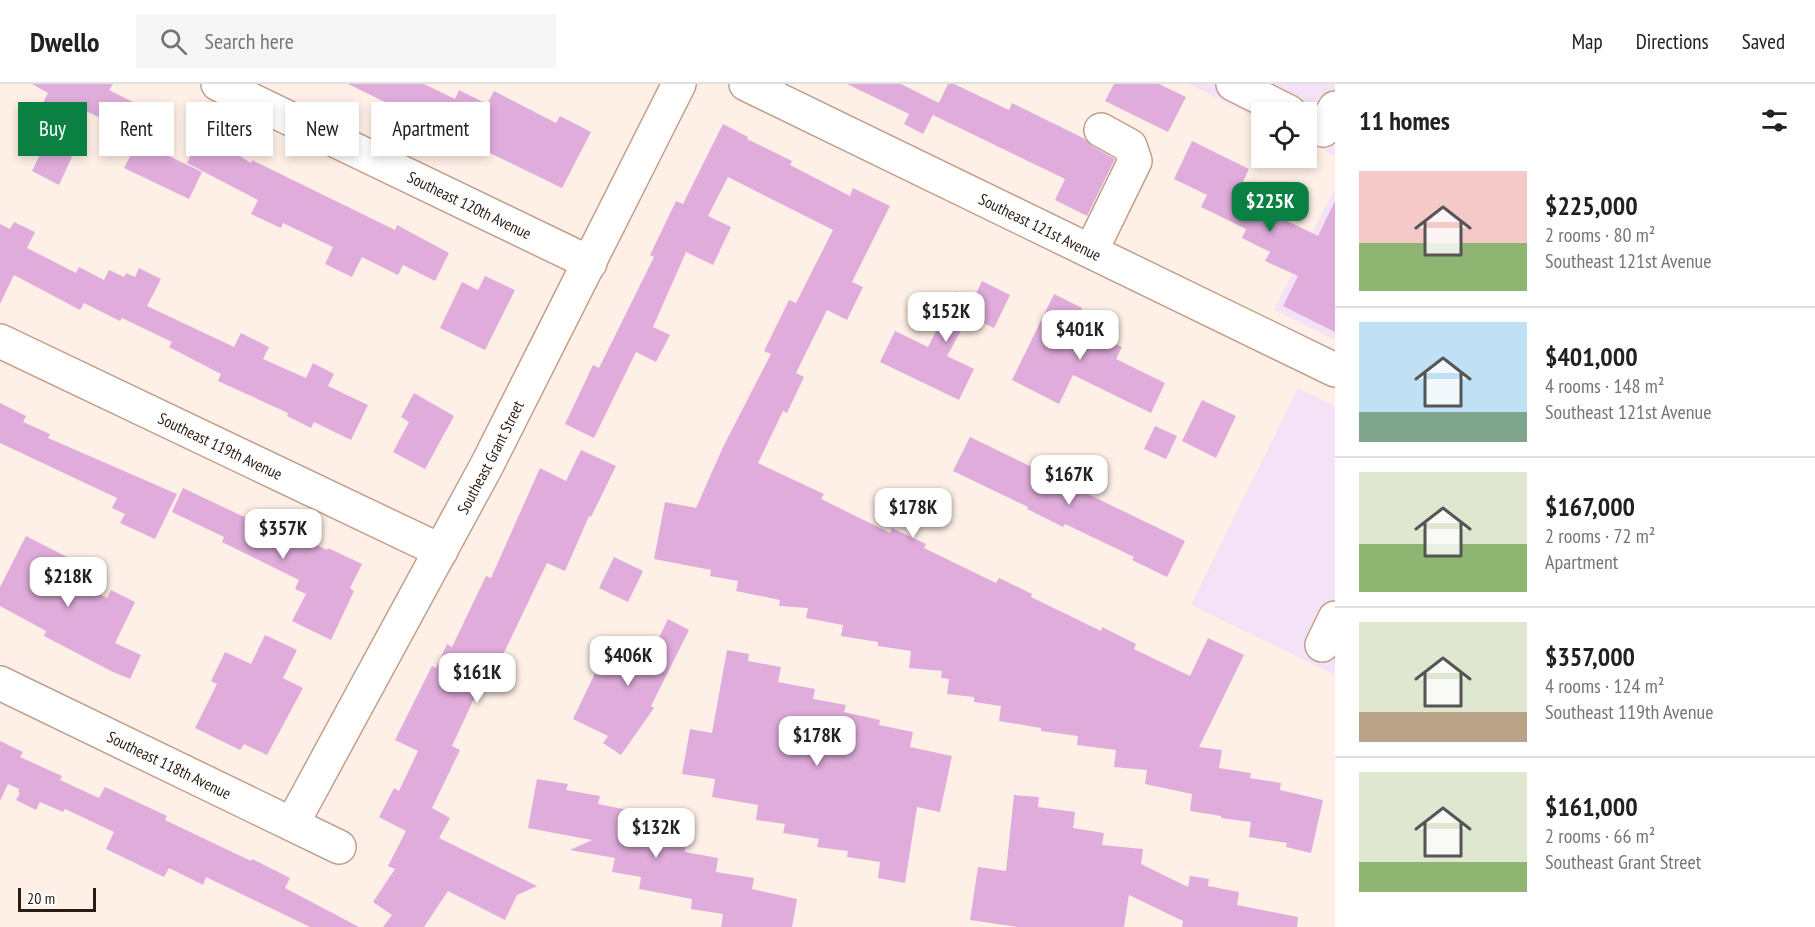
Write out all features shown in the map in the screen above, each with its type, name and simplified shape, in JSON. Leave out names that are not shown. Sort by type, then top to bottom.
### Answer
[{"type":"street","name":"Southeast 120th Avenue","points":[[218,84],[590,263]]},
{"type":"street","name":"Southeast Grant Street","points":[[292,824],[441,551],[590,263],[679,84]]},
{"type":"street","name":"Southeast 121st Avenue","points":[[746,84],[1335,370]]},
{"type":"street","points":[[1233,84],[1268,102]]},
{"type":"street","points":[[1090,252],[1135,162],[1130,146],[1101,130]]},
{"type":"street","name":"Southeast 119th Avenue","points":[[0,340],[441,551]]},
{"type":"street","name":"Southeast 118th Avenue","points":[[0,683],[339,847]]},
{"type":"shaded area","points":[[1189,84],[1335,84],[1335,156],[1317,147],[1317,102],[1251,102],[1251,115]]},
{"type":"shaded area","points":[[1335,188],[1335,340],[1274,310]]},
{"type":"shaded area","points":[[1298,388],[1335,406],[1335,675],[1191,605]]},
{"type":"building","points":[[32,84],[113,84],[109,90],[133,102],[99,102],[99,117],[87,112],[87,102],[44,102],[48,93]]},
{"type":"building","points":[[348,84],[424,84],[455,99],[459,90],[483,102],[385,102]]},
{"type":"building","points":[[847,84],[901,84],[939,103],[923,134],[904,124],[909,114]]},
{"type":"building","points":[[948,84],[954,84],[1009,110],[1012,103],[1085,139],[1092,146],[1115,159],[1087,216],[1055,200],[1065,179],[933,115]]},
{"type":"building","points":[[1114,84],[1159,84],[1186,97],[1168,132],[1105,101]]},
{"type":"building","points":[[494,91],[556,123],[560,116],[591,132],[562,188],[490,153],[490,102],[488,102]]},
{"type":"building","points":[[723,124],[748,137],[747,139],[792,161],[790,165],[850,196],[853,188],[890,206],[852,282],[863,287],[847,320],[827,310],[796,373],[804,377],[787,413],[783,411],[758,463],[824,494],[821,499],[890,533],[892,528],[926,544],[924,548],[996,583],[999,578],[1032,594],[1031,597],[1101,631],[1102,627],[1136,644],[1134,649],[1190,676],[1208,638],[1244,655],[1199,747],[1222,750],[1219,768],[1251,773],[1250,778],[1281,783],[1280,790],[1323,800],[1311,853],[1286,847],[1287,843],[1249,837],[1251,822],[1190,811],[1192,794],[1145,784],[1147,770],[1114,767],[1116,750],[1077,745],[1078,736],[1041,731],[1041,728],[999,721],[1001,706],[974,702],[974,697],[947,694],[949,679],[941,678],[942,671],[909,668],[911,651],[878,646],[878,642],[841,636],[843,625],[806,618],[808,608],[779,606],[780,600],[736,591],[738,581],[710,576],[711,570],[654,559],[665,502],[696,508],[723,447],[771,354],[764,351],[789,300],[796,303],[833,230],[728,177],[708,216],[731,227],[713,265],[686,252],[653,327],[670,335],[656,362],[636,352],[594,438],[565,424],[593,365],[599,368],[654,257],[650,255],[676,201],[683,204]]},
{"type":"building","points":[[1192,141],[1249,169],[1236,196],[1318,236],[1335,201],[1335,332],[1283,306],[1298,276],[1265,261],[1270,252],[1242,238],[1246,229],[1201,207],[1207,195],[1174,179]]},
{"type":"building","points":[[39,156],[72,157],[59,185],[32,171]]},
{"type":"building","points":[[130,156],[169,156],[202,172],[189,199],[124,168]]},
{"type":"building","points":[[190,156],[240,156],[251,163],[252,160],[395,230],[397,225],[449,253],[435,281],[403,265],[398,275],[362,257],[352,277],[325,264],[333,247],[283,223],[281,228],[251,214],[258,200],[187,163]]},
{"type":"building","points":[[14,222],[35,232],[27,248],[76,273],[79,267],[104,280],[109,270],[124,277],[126,273],[135,277],[139,268],[161,279],[147,306],[234,347],[241,333],[269,347],[263,359],[306,378],[313,363],[334,374],[328,386],[368,405],[351,440],[314,422],[311,428],[287,416],[288,413],[218,381],[221,374],[169,347],[172,342],[122,318],[120,321],[84,303],[80,310],[14,275],[0,304],[0,224],[10,229]]},
{"type":"building","points":[[485,276],[515,290],[485,350],[440,328],[462,282],[478,290]]},
{"type":"building","points":[[982,281],[1010,295],[994,328],[969,316],[947,356],[974,369],[959,400],[880,362],[895,331],[928,347],[956,291],[973,300]]},
{"type":"building","points":[[1054,294],[1082,308],[1074,323],[1122,347],[1116,359],[1165,383],[1151,413],[1073,375],[1059,404],[1012,380]]},
{"type":"building","points":[[414,393],[454,416],[425,469],[393,452],[409,422],[401,417]]},
{"type":"building","points":[[1202,400],[1236,416],[1216,458],[1182,441]]},
{"type":"building","points":[[0,403],[26,416],[23,422],[50,434],[48,438],[177,494],[155,539],[120,523],[125,514],[112,508],[117,498],[0,443]]},
{"type":"building","points":[[1155,426],[1177,436],[1166,459],[1144,449]]},
{"type":"building","points":[[970,437],[1185,541],[1167,577],[1132,560],[1134,557],[1065,524],[1063,527],[1027,509],[1028,507],[953,471]]},
{"type":"building","points":[[581,450],[616,466],[591,517],[589,516],[565,571],[547,563],[500,661],[493,658],[452,746],[460,750],[432,808],[450,818],[439,838],[537,886],[517,895],[505,920],[448,891],[424,927],[383,927],[392,915],[373,902],[395,869],[388,866],[406,831],[379,817],[394,788],[399,791],[418,751],[395,740],[432,666],[436,668],[447,644],[452,647],[486,576],[491,578],[540,468],[566,481]]},
{"type":"building","points":[[183,488],[259,524],[262,518],[327,550],[328,548],[362,564],[350,588],[354,591],[331,640],[292,621],[306,594],[295,589],[299,580],[222,542],[224,537],[172,512]]},
{"type":"building","points":[[26,536],[69,558],[61,575],[107,598],[111,590],[135,602],[115,643],[141,655],[130,679],[44,636],[46,631],[0,606],[0,587]]},
{"type":"building","points":[[614,557],[643,571],[628,602],[599,588]]},
{"type":"building","points":[[668,619],[689,630],[651,706],[654,708],[621,755],[603,743],[608,736],[573,719],[613,636],[651,654]]},
{"type":"building","points":[[265,635],[297,650],[283,678],[303,688],[267,755],[244,744],[240,750],[195,728],[217,684],[211,681],[225,652],[251,664]]},
{"type":"building","points":[[727,650],[749,654],[748,661],[781,667],[778,682],[815,689],[813,699],[846,705],[844,712],[880,720],[879,725],[913,732],[910,747],[952,756],[940,812],[917,807],[905,883],[878,878],[880,862],[847,857],[848,851],[817,847],[819,839],[783,833],[785,824],[756,820],[758,805],[712,797],[715,779],[682,774],[690,729],[712,733]]},
{"type":"building","points":[[0,741],[23,752],[20,757],[62,776],[60,780],[99,798],[105,787],[167,816],[165,820],[290,878],[285,888],[359,927],[310,927],[206,877],[203,885],[169,868],[164,877],[106,849],[114,832],[65,809],[63,812],[40,802],[36,810],[16,800],[20,793],[19,789],[8,784],[0,801]]},
{"type":"building","points":[[537,779],[568,784],[566,790],[600,796],[598,804],[643,813],[639,835],[686,843],[685,852],[718,858],[716,872],[754,878],[752,889],[797,899],[792,927],[721,927],[723,914],[691,909],[692,899],[639,889],[641,877],[612,872],[615,858],[570,850],[592,840],[528,828]]},
{"type":"building","points":[[1014,795],[1039,797],[1038,807],[1075,812],[1073,828],[1104,833],[1102,845],[1143,849],[1141,864],[1188,887],[1190,876],[1209,879],[1208,886],[1239,892],[1237,905],[1298,917],[1297,927],[1182,927],[1183,921],[1129,895],[1124,927],[1018,927],[970,920],[978,867],[1006,871]]}]
